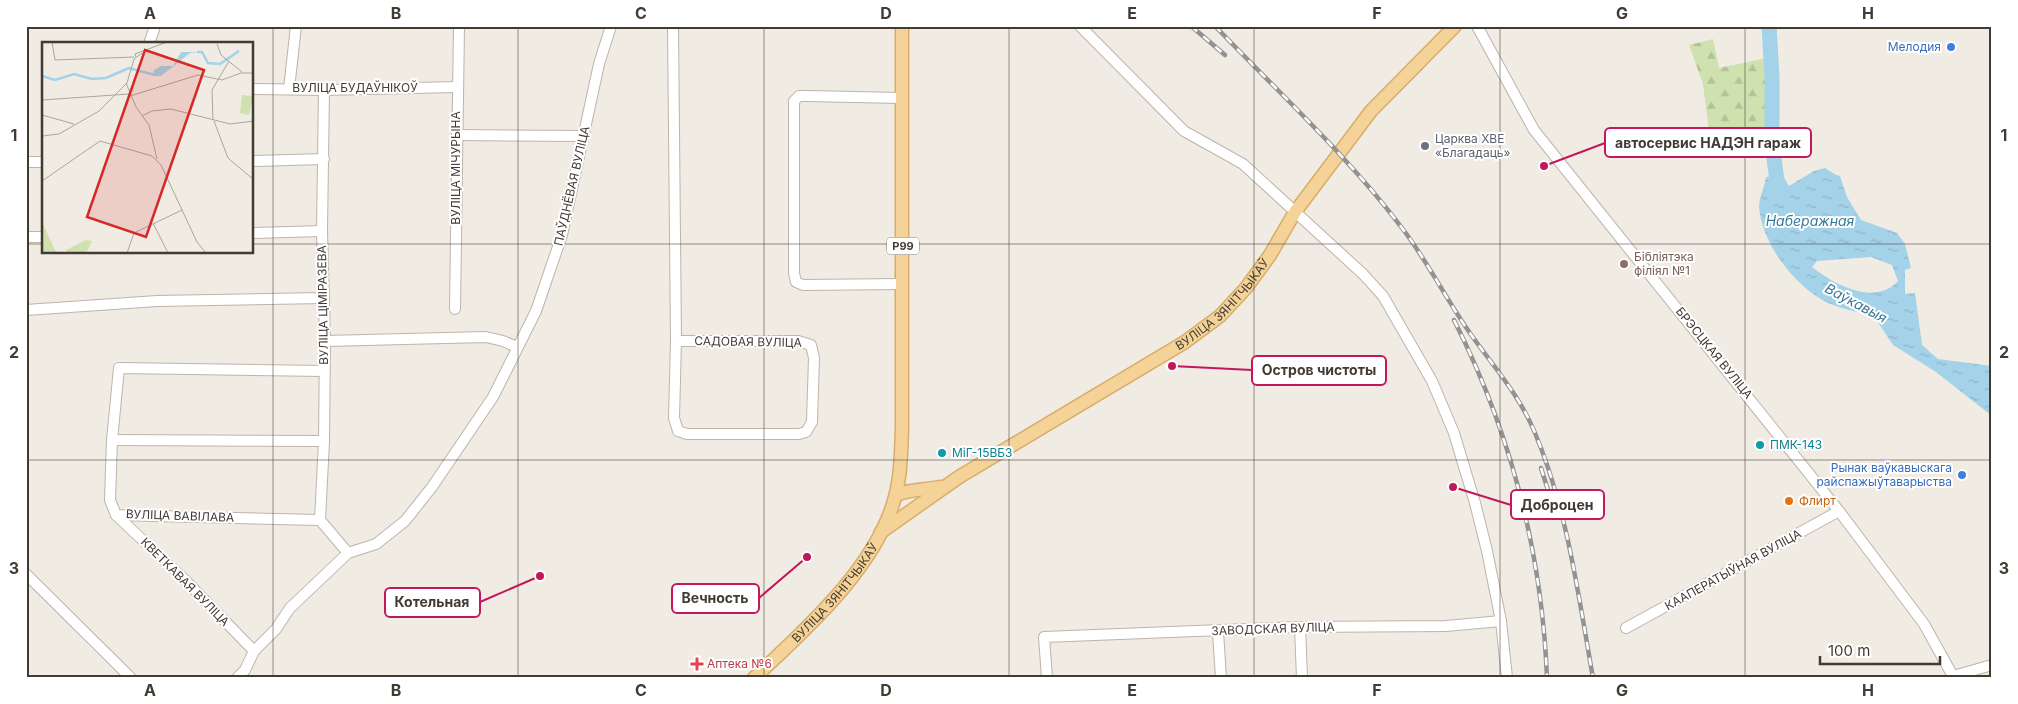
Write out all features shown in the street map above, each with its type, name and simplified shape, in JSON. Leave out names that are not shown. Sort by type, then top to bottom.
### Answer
[{"type":"main road","name":"Р99","points":[[900,466],[902,26]]},
{"type":"main road","name":"ВУЛІЦА ЗЯНІТЧЫКАЎ","points":[[881,532],[945,486],[1209,326],[1246,288],[1270,255],[1295,212],[1371,111],[1456,26]]},
{"type":"main road","name":"ВУЛІЦА ЗЯНІТЧЫКАЎ","points":[[754,678],[832,601],[861,566],[881,532],[896,495],[900,466]]},
{"type":"main road","points":[[900,466],[908,481],[918,489]]},
{"type":"main road","points":[[915,507],[906,505],[896,495],[918,489],[926,490],[945,486]]},
{"type":"street","points":[[150,42],[155,26]]},
{"type":"street","points":[[288,89],[296,26]]},
{"type":"street","name":"ВУЛІЦА МІЧУРЫНА","points":[[455,309],[459,26]]},
{"type":"street","name":"ПАЎДНЁВАЯ ВУЛІЦА","points":[[348,553],[376,544],[405,521],[432,487],[459,444],[493,397],[536,310],[562,235],[599,64],[611,26]]},
{"type":"street","name":"САДОВАЯ ВУЛІЦА","points":[[673,26],[676,341],[674,418],[678,431],[686,434],[799,434],[806,432],[812,422],[814,358],[811,345],[798,341],[676,341]]},
{"type":"street","points":[[1080,26],[1184,131],[1243,164],[1363,274],[1383,296],[1432,382],[1454,433],[1475,503],[1501,621],[1507,678]]},
{"type":"street","name":"БРЭСЦКАЯ ВУЛІЦА","points":[[1477,26],[1534,130],[1839,511],[1924,624],[1953,677]]},
{"type":"street","name":"ВУЛІЦА БУДАЎНІКОЎ","points":[[254,89],[324,90],[457,87]]},
{"type":"street","name":"ВУЛІЦА ЦІМІРАЗЕВА","points":[[320,520],[324,441],[322,231],[324,90]]},
{"type":"street","points":[[901,98],[799,96],[794,101],[794,264],[796,282],[803,284],[902,284]]},
{"type":"street","points":[[457,135],[584,136]]},
{"type":"street","points":[[254,161],[324,159]]},
{"type":"street","points":[[26,162],[42,162]]},
{"type":"street","points":[[254,233],[322,231]]},
{"type":"street","points":[[26,238],[42,237]]},
{"type":"street","points":[[26,310],[157,301],[323,298]]},
{"type":"street","points":[[324,341],[486,337],[517,347]]},
{"type":"street","name":"ВУЛІЦА ВАВІЛАВА","points":[[320,520],[116,514],[110,500],[112,440],[119,368],[324,371]]},
{"type":"street","points":[[112,440],[324,441]]},
{"type":"street","name":"КААПЕРАТЫЎНАЯ ВУЛІЦА","points":[[1626,628],[1839,511]]},
{"type":"street","name":"КВЕТКАВАЯ ВУЛІЦА","points":[[116,514],[184,579],[254,651]]},
{"type":"street","points":[[237,678],[245,670],[254,651],[276,629],[290,608],[348,553],[320,520]]},
{"type":"street","points":[[26,574],[131,678]]},
{"type":"street","name":"ЗАВОДСКАЯ ВУЛІЦА","points":[[1047,678],[1044,637],[1300,628],[1446,626],[1501,621]]},
{"type":"street","points":[[1300,628],[1302,678]]},
{"type":"street","points":[[1218,632],[1220,678]]},
{"type":"street","points":[[1953,677],[1992,665]]},
{"type":"green space","points":[[1713,39],[1719,68],[1767,58],[1770,148],[1712,155],[1703,84],[1689,45]]},
{"type":"water","name":"Наберажная","points":[[1825,168],[1840,176],[1847,197],[1861,220],[1897,233],[1905,244],[1911,268],[1905,270],[1905,294],[1915,293],[1922,345],[1938,359],[1992,366],[1992,416],[1936,372],[1893,345],[1873,315],[1844,309],[1828,303],[1804,286],[1782,263],[1766,235],[1761,221],[1759,203],[1766,177],[1783,176],[1789,186],[1814,171]],"holes":[[[1871,257],[1892,265],[1898,281],[1888,289],[1878,292],[1854,290],[1843,286],[1812,267],[1817,261]]]},
{"type":"waterway","name":"Ваўкавыя","points":[[1769,26],[1772,76],[1772,143],[1779,196]]},
{"type":"railway","points":[[1191,26],[1225,55]]},
{"type":"railway","points":[[1215,26],[1312,124],[1381,201],[1411,241],[1463,323],[1506,382],[1529,419],[1546,463],[1564,523],[1577,584],[1593,678]]},
{"type":"railway","points":[[1454,320],[1474,362],[1491,405],[1507,449],[1520,494],[1538,585],[1544,631],[1547,678]]},
{"type":"railway","points":[[1541,468],[1554,509]]},
{"type":"place","name":"Мелодия","points":[[1951,47]]},
{"type":"place","name":"Царква ХВЕ «Благадаць»","points":[[1425,146]]},
{"type":"place","name":"автосервис НАДЭН гараж","points":[[1544,166]]},
{"type":"place","name":"Бібліятэка філіял №1","points":[[1624,264]]},
{"type":"place","name":"Остров чистоты","points":[[1172,366]]},
{"type":"place","name":"ПМК-143","points":[[1760,445]]},
{"type":"place","name":"МіГ-15ВБЗ","points":[[942,453]]},
{"type":"place","name":"Рынак ваўкавыскага райспажыўтаварыства","points":[[1962,475]]},
{"type":"place","name":"Доброцен","points":[[1453,487]]},
{"type":"place","name":"Флирт","points":[[1789,501]]},
{"type":"place","name":"Вечность","points":[[807,557]]},
{"type":"place","name":"Котельная","points":[[540,576]]},
{"type":"place","name":"Аптека №6","points":[[697,664]]}]
